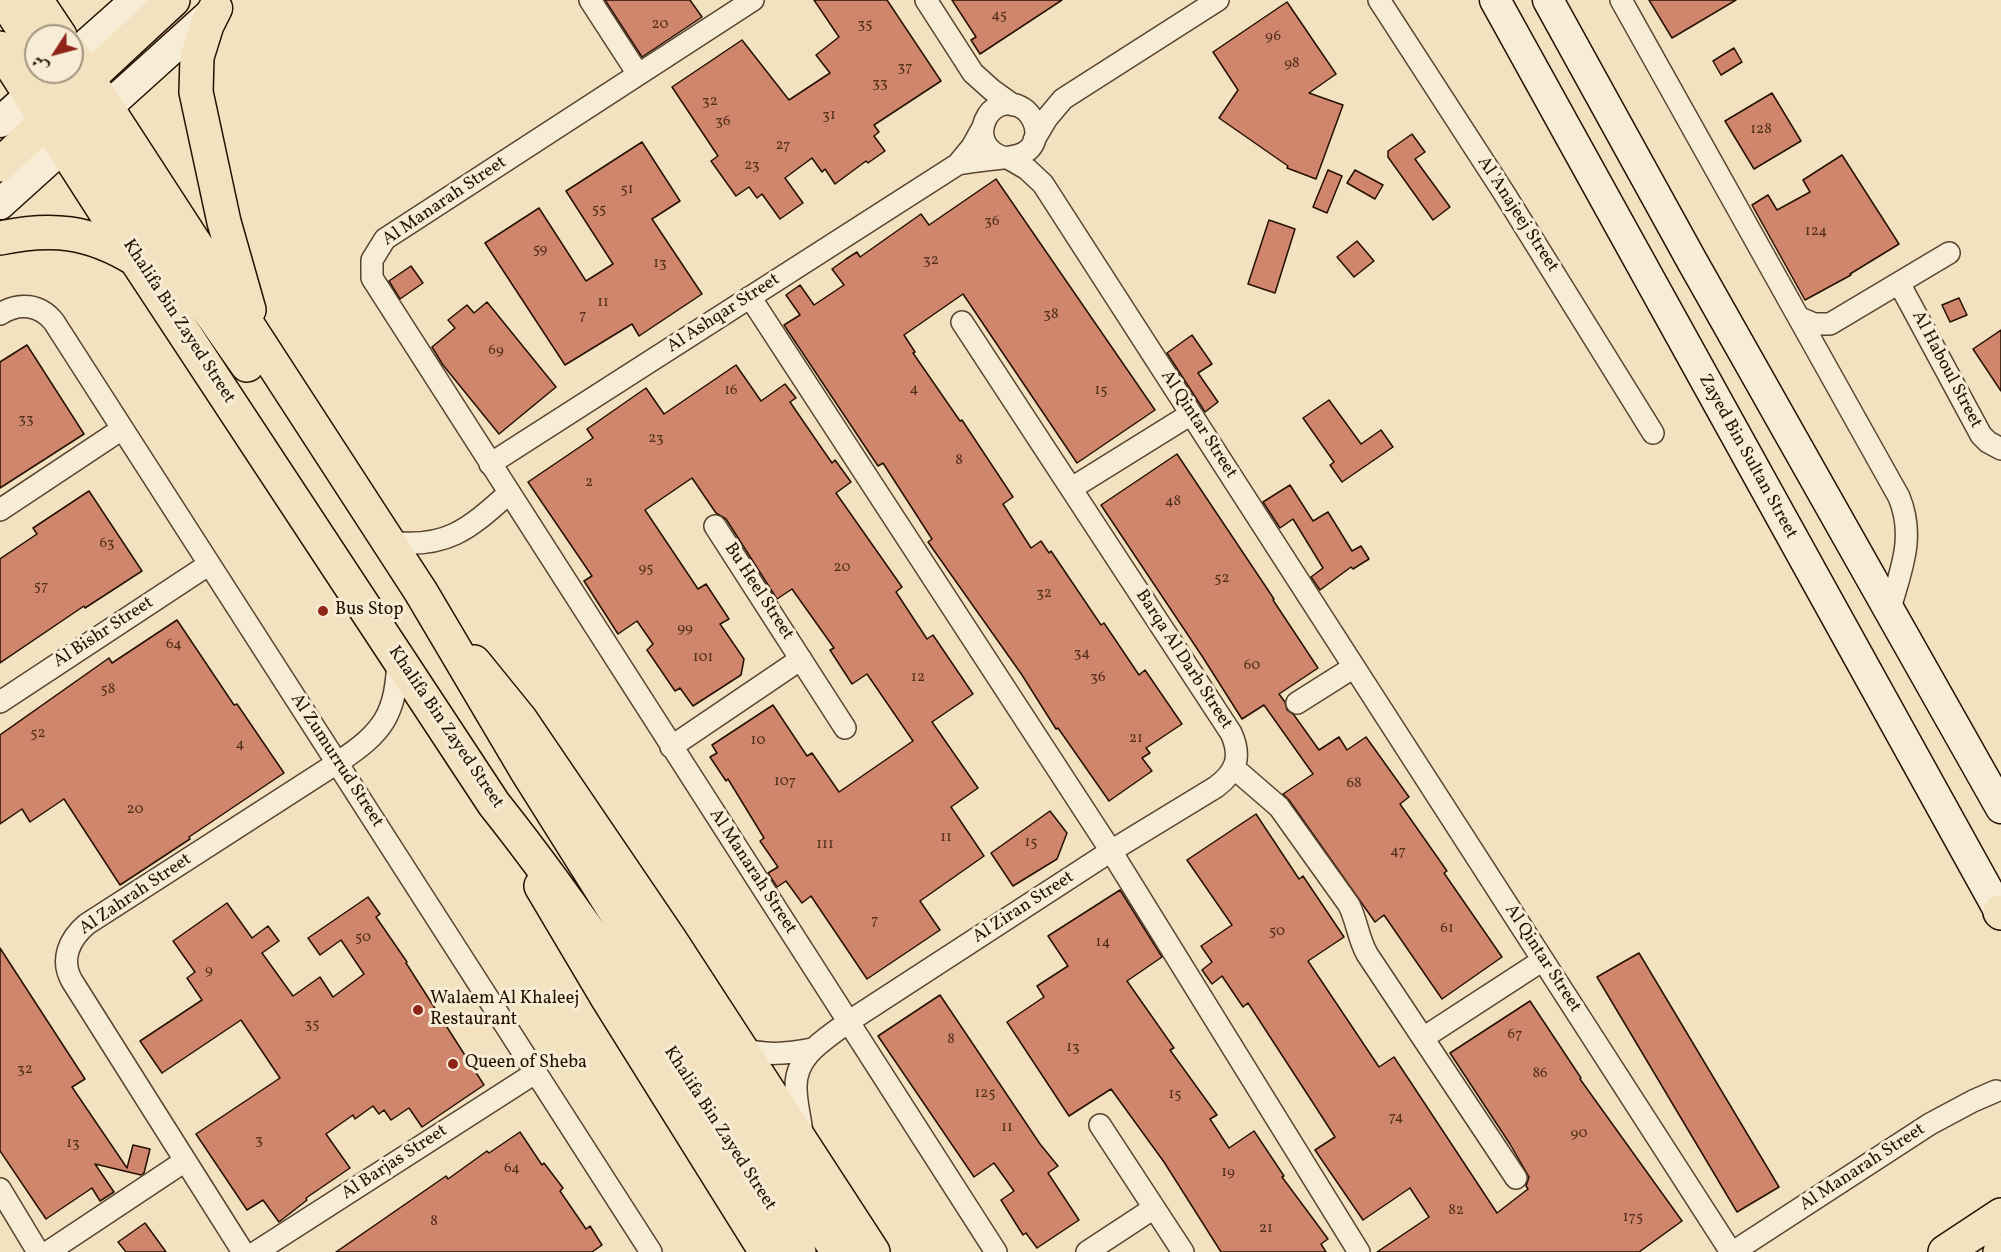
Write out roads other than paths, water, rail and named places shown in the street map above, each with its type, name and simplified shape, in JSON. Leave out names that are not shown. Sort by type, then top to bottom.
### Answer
[{"type":"main road","points":[[4,0],[24,28]]},
{"type":"main road","name":"Khalifa Bin Zayed Street","points":[[36,0],[44,24]]},
{"type":"main road","points":[[84,62],[136,0]]},
{"type":"main road","points":[[84,69],[173,0]]},
{"type":"main road","name":"Zayed Bin Sultan Street","points":[[1495,0],[2001,913]]},
{"type":"main road","points":[[1548,0],[1889,612],[2001,808]]},
{"type":"main road","points":[[84,74],[220,5]]},
{"type":"main road","points":[[220,5],[207,25],[197,57],[196,92],[224,222],[236,269],[261,347]]},
{"type":"main road","name":"Khalifa Bin Zayed Street","points":[[0,48],[24,61]]},
{"type":"main road","points":[[0,122],[65,84]]},
{"type":"main road","points":[[0,165],[65,84]]},
{"type":"main road","points":[[0,204],[65,84]]},
{"type":"main road","points":[[65,84],[246,364],[261,378],[287,387]]},
{"type":"main road","name":"Khalifa Bin Zayed Street","points":[[65,84],[136,260],[494,804],[539,861],[602,949],[799,1252]]},
{"type":"main road","name":"Khalifa Bin Zayed Street","points":[[65,84],[261,347],[421,592],[510,743],[636,944],[838,1252]]},
{"type":"main road","points":[[0,238],[34,232],[67,232],[107,244],[136,260]]},
{"type":"main road","points":[[421,592],[521,720],[671,941],[873,1252]]},
{"type":"main road","points":[[494,804],[587,965],[766,1252]]},
{"type":"main road","points":[[1945,1252],[2001,1215]]},
{"type":"street","points":[[590,0],[638,74]]},
{"type":"street","name":"Al Manarah Street","points":[[753,0],[392,234],[380,245],[372,260],[371,269],[375,285],[996,1252]]},
{"type":"street","points":[[926,0],[973,73],[992,90],[1028,113],[1032,118],[1036,133],[1034,141]]},
{"type":"street","points":[[973,73],[983,124],[982,134],[988,147],[999,156],[1007,158],[1021,155],[1034,141],[1047,118],[1063,99],[1218,0]]},
{"type":"street","name":"Al 'Anajeej Street","points":[[1379,0],[1558,279],[1653,433]]},
{"type":"street","points":[[1621,0],[1820,353],[1891,481],[1904,509],[1907,521],[1907,545],[1889,612]]},
{"type":"street","points":[[983,124],[996,108],[1063,99]]},
{"type":"street","name":"Al Ashqar Street","points":[[490,464],[957,164],[972,147],[983,124]]},
{"type":"street","name":"Al Qintar Street","points":[[1034,141],[1043,184]]},
{"type":"street","name":"Al Ashqar Street","points":[[957,164],[1007,158]]},
{"type":"street","name":"Al Qintar Street","points":[[1007,158],[1027,169],[1043,184],[1732,1252]]},
{"type":"street","points":[[1800,318],[1814,324],[1830,324],[1949,253]]},
{"type":"street","name":"Al Haboul Street","points":[[1899,283],[1981,435],[2001,449]]},
{"type":"street","points":[[750,297],[1111,851],[1359,1252]]},
{"type":"street","name":"Al Zumurrud Street","points":[[0,314],[14,307],[23,306],[33,307],[48,315],[651,1252]]},
{"type":"street","name":"Barqa Al Darb Street","points":[[962,322],[1231,734],[1237,750],[1234,768]]},
{"type":"street","points":[[1820,353],[1823,338],[1830,324]]},
{"type":"street","points":[[1072,488],[1191,414]]},
{"type":"street","points":[[0,510],[122,429]]},
{"type":"street","points":[[388,542],[419,543],[449,537],[476,523],[509,493]]},
{"type":"street","name":"Bu Heel Street","points":[[715,526],[845,728]]},
{"type":"street","name":"Al Bishr Street","points":[[0,702],[208,565]]},
{"type":"street","name":"Al Zahrah Street","points":[[243,1252],[72,981],[66,966],[68,950],[75,935],[87,924],[366,742],[385,720],[394,698],[398,658]]},
{"type":"street","name":"Bu Heel Street","points":[[671,747],[801,659]]},
{"type":"street","points":[[1297,703],[1354,667]]},
{"type":"street","points":[[1234,768],[1279,807],[1342,896],[1352,911],[1360,942],[1516,1178]]},
{"type":"street","name":"Al Ziran Street","points":[[801,1141],[801,1121],[795,1089],[796,1078],[805,1057],[812,1048],[1111,851],[1216,787],[1228,777],[1234,768]]},
{"type":"street","points":[[1423,1038],[1543,960]]},
{"type":"street","name":"Al Ziran Street","points":[[740,1048],[751,1052],[789,1053],[812,1048]]},
{"type":"street","name":"Al Barjas Street","points":[[256,1252],[535,1073]]},
{"type":"street","name":"Al Manarah Street","points":[[1732,1252],[1930,1124],[1996,1091]]},
{"type":"street","points":[[1100,1125],[1183,1252]]},
{"type":"street","points":[[48,1252],[185,1161]]},
{"type":"street","points":[[0,1189],[38,1252]]},
{"type":"street","points":[[1087,1252],[1154,1208]]},
{"type":"street","points":[[743,1216],[756,1252]]},
{"type":"place","name":"Bus Stop","points":[[323,611]]},
{"type":"place","name":"Walaem Al Khaleej Restaurant","points":[[418,1010]]},
{"type":"place","name":"Queen of Sheba","points":[[453,1064]]}]
